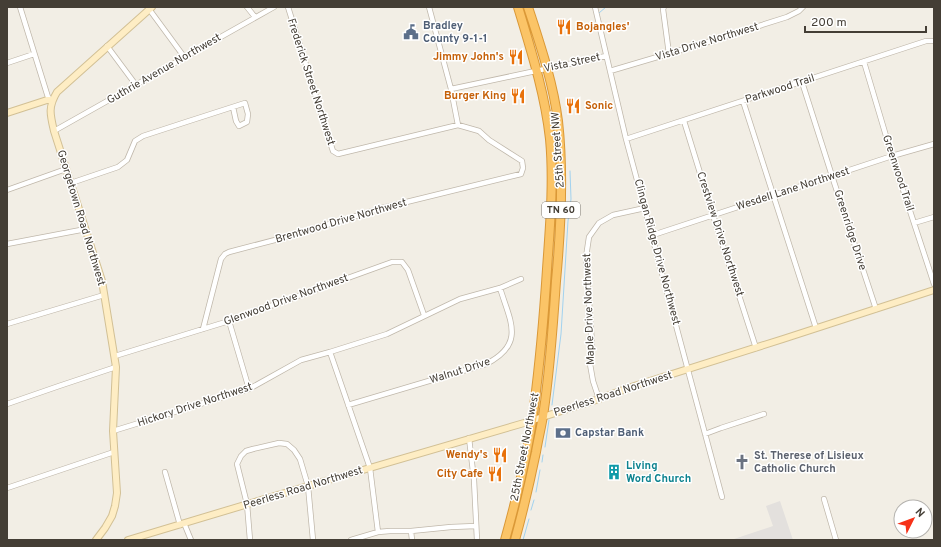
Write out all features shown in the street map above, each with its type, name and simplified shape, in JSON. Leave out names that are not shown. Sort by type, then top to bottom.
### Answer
[{"type":"highway","name":"25th Street NW","points":[[518,7],[537,70],[545,105],[550,139],[552,172],[551,208],[540,353]]},
{"type":"highway","name":"25th Street NW","points":[[528,7],[547,68],[558,120],[560,149],[561,180],[557,270],[543,417]]},
{"type":"highway","name":"25th Street Northwest","points":[[505,540],[524,464],[534,408],[540,353]]},
{"type":"highway","name":"25th Street Northwest","points":[[515,540],[543,417]]},
{"type":"street","points":[[20,7],[47,94],[51,100]]},
{"type":"street","points":[[246,7],[255,18]]},
{"type":"street","name":"Guthrie Avenue Northwest","points":[[54,131],[274,7]]},
{"type":"street","name":"Frederick Street Northwest","points":[[288,7],[333,151],[338,154],[458,125]]},
{"type":"street","points":[[429,7],[451,89],[458,125]]},
{"type":"street","name":"Clingan Ridge Drive Northwest","points":[[595,7],[626,139],[722,496]]},
{"type":"street","points":[[664,7],[663,9],[669,54]]},
{"type":"street","name":"Vista Drive Northwest","points":[[610,71],[786,17],[799,11],[803,7]]},
{"type":"street","points":[[7,113],[51,100],[57,92],[150,8],[185,58]]},
{"type":"street","name":"Parkwood Trail","points":[[626,139],[926,41],[934,41]]},
{"type":"street","points":[[107,46],[136,86]]},
{"type":"street","points":[[7,63],[34,54]]},
{"type":"street","name":"Vista Street","points":[[451,89],[606,56]]},
{"type":"street","name":"Greenwood Trail","points":[[864,62],[892,156],[934,284]]},
{"type":"street","name":"Greenridge Drive","points":[[802,82],[876,309]]},
{"type":"street","name":"Georgetown Road Northwest","points":[[51,100],[51,115],[54,131],[102,281],[115,356],[116,367],[113,431],[116,493],[115,506],[112,516],[99,539]]},
{"type":"street","points":[[743,101],[816,328]]},
{"type":"street","points":[[71,183],[118,167],[127,160],[135,141],[143,136],[245,103],[248,114],[247,122],[239,126],[236,121],[233,107]]},
{"type":"street","name":"Crestview Drive Northwest","points":[[684,121],[756,348]]},
{"type":"street","name":"Brentwood Drive Northwest","points":[[203,329],[221,259],[229,252],[294,235],[382,208],[521,174],[523,168],[522,161],[489,140],[479,131],[458,125]]},
{"type":"street","name":"Wesdell Lane Northwest","points":[[653,236],[892,156],[934,144]]},
{"type":"street","points":[[7,190],[66,169]]},
{"type":"street","name":"Maple Drive Northwest","points":[[599,399],[593,381],[590,364],[592,344],[586,258],[589,237],[599,223],[612,215],[645,208]]},
{"type":"street","points":[[914,223],[934,218]]},
{"type":"street","points":[[7,244],[86,229]]},
{"type":"street","name":"Glenwood Drive Northwest","points":[[115,356],[229,321],[392,262],[402,262],[408,270],[424,316]]},
{"type":"street","name":"Hickory Drive Northwest","points":[[113,431],[249,389],[300,360],[387,334],[460,299],[500,288],[521,279]]},
{"type":"street","name":"Walnut Drive","points":[[348,405],[496,360],[504,353],[512,336],[512,327],[500,288]]},
{"type":"street","name":"Peerless Road Northwest","points":[[128,540],[543,417],[631,387],[934,290]]},
{"type":"street","points":[[7,324],[104,295]]},
{"type":"street","points":[[229,321],[249,389]]},
{"type":"street","points":[[330,352],[370,468],[378,532]]},
{"type":"street","points":[[7,404],[116,367]]},
{"type":"street","points":[[705,434],[764,414]]},
{"type":"street","points":[[469,438],[474,480],[477,540]]},
{"type":"street","points":[[250,540],[247,504],[237,464],[241,456],[246,451],[279,443],[287,444],[300,458],[308,486],[313,540]]},
{"type":"street","points":[[7,488],[114,452]]},
{"type":"street","points":[[165,472],[182,524],[190,540]]},
{"type":"street","points":[[824,499],[836,540]]},
{"type":"street","points":[[351,540],[390,530],[411,531],[476,526]]},
{"type":"street","points":[[411,531],[412,540]]},
{"type":"shaded area","points":[[780,501],[793,540],[731,540],[773,526],[766,506]]},
{"type":"waterway","points":[[599,13],[606,7]]},
{"type":"waterway","points":[[552,405],[561,334],[568,221],[571,199],[570,171]]},
{"type":"waterway","points":[[545,447],[549,420]]},
{"type":"waterway","points":[[542,462],[543,455]]},
{"type":"waterway","points":[[536,492],[540,470]]},
{"type":"waterway","points":[[531,510],[534,500]]},
{"type":"waterway","points":[[523,540],[529,519]]},
{"type":"place","name":"Bojangles'","points":[[564,27]]},
{"type":"place","name":"Bradley County 9-1-1","points":[[411,32]]},
{"type":"place","name":"Jimmy John's","points":[[516,57]]},
{"type":"place","name":"Burger King","points":[[518,96]]},
{"type":"place","name":"Sonic","points":[[573,106]]},
{"type":"place","name":"Capstar Bank","points":[[563,433]]},
{"type":"place","name":"Wendy's","points":[[500,455]]},
{"type":"place","name":"St. Therese of Lisieux Catholic Church","points":[[742,462]]},
{"type":"place","name":"Living Word Church","points":[[614,472]]},
{"type":"place","name":"City Cafe","points":[[495,474]]}]
